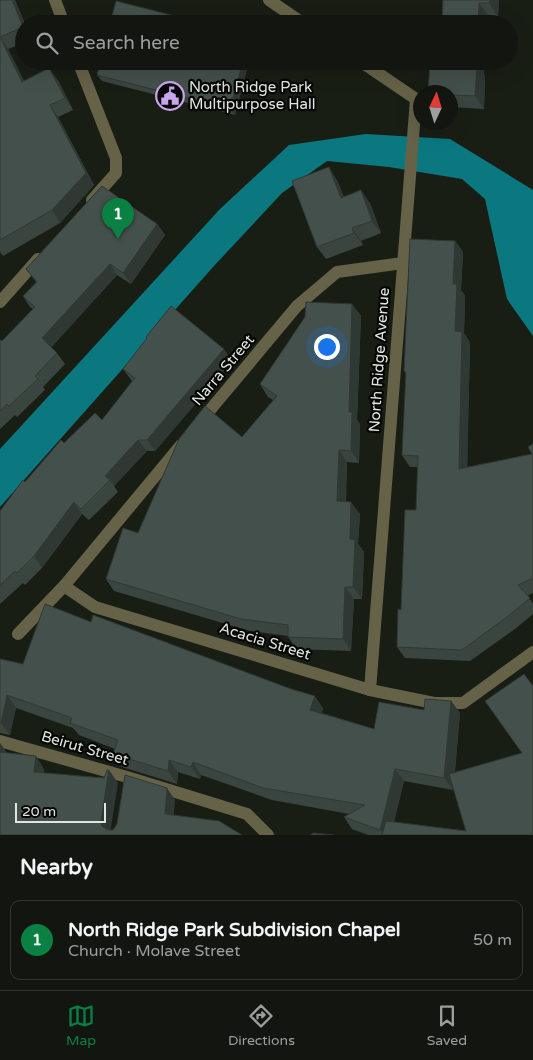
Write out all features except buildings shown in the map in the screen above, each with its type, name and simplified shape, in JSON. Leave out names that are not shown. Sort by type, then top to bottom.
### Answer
[{"type":"street","points":[[55,0],[61,15]]},
{"type":"street","points":[[269,0],[291,15]]},
{"type":"street","points":[[82,70],[116,158],[116,173],[84,209]]},
{"type":"street","name":"North Ridge Avenue","points":[[370,690],[416,99],[373,70]]},
{"type":"street","points":[[0,302],[45,252]]},
{"type":"street","name":"Narra Street","points":[[18,634],[64,586],[297,306],[337,272],[403,263]]},
{"type":"street","name":"Acacia Street","points":[[64,586],[96,607],[370,690],[434,703],[463,703],[533,652]]},
{"type":"street","name":"Beirut Street","points":[[0,741],[127,782],[247,814],[268,835]]},
{"type":"water","points":[[366,134],[450,139],[533,190],[533,336],[507,299],[485,199],[462,179],[389,167],[327,161],[282,193],[213,267],[0,507],[0,449],[220,209],[289,145]]},
{"type":"place","name":"North Ridge Park Multipurpose Hall","points":[[170,96]]},
{"type":"place","name":"North Ridge Park Subdivision Chapel","points":[[118,239]]}]
